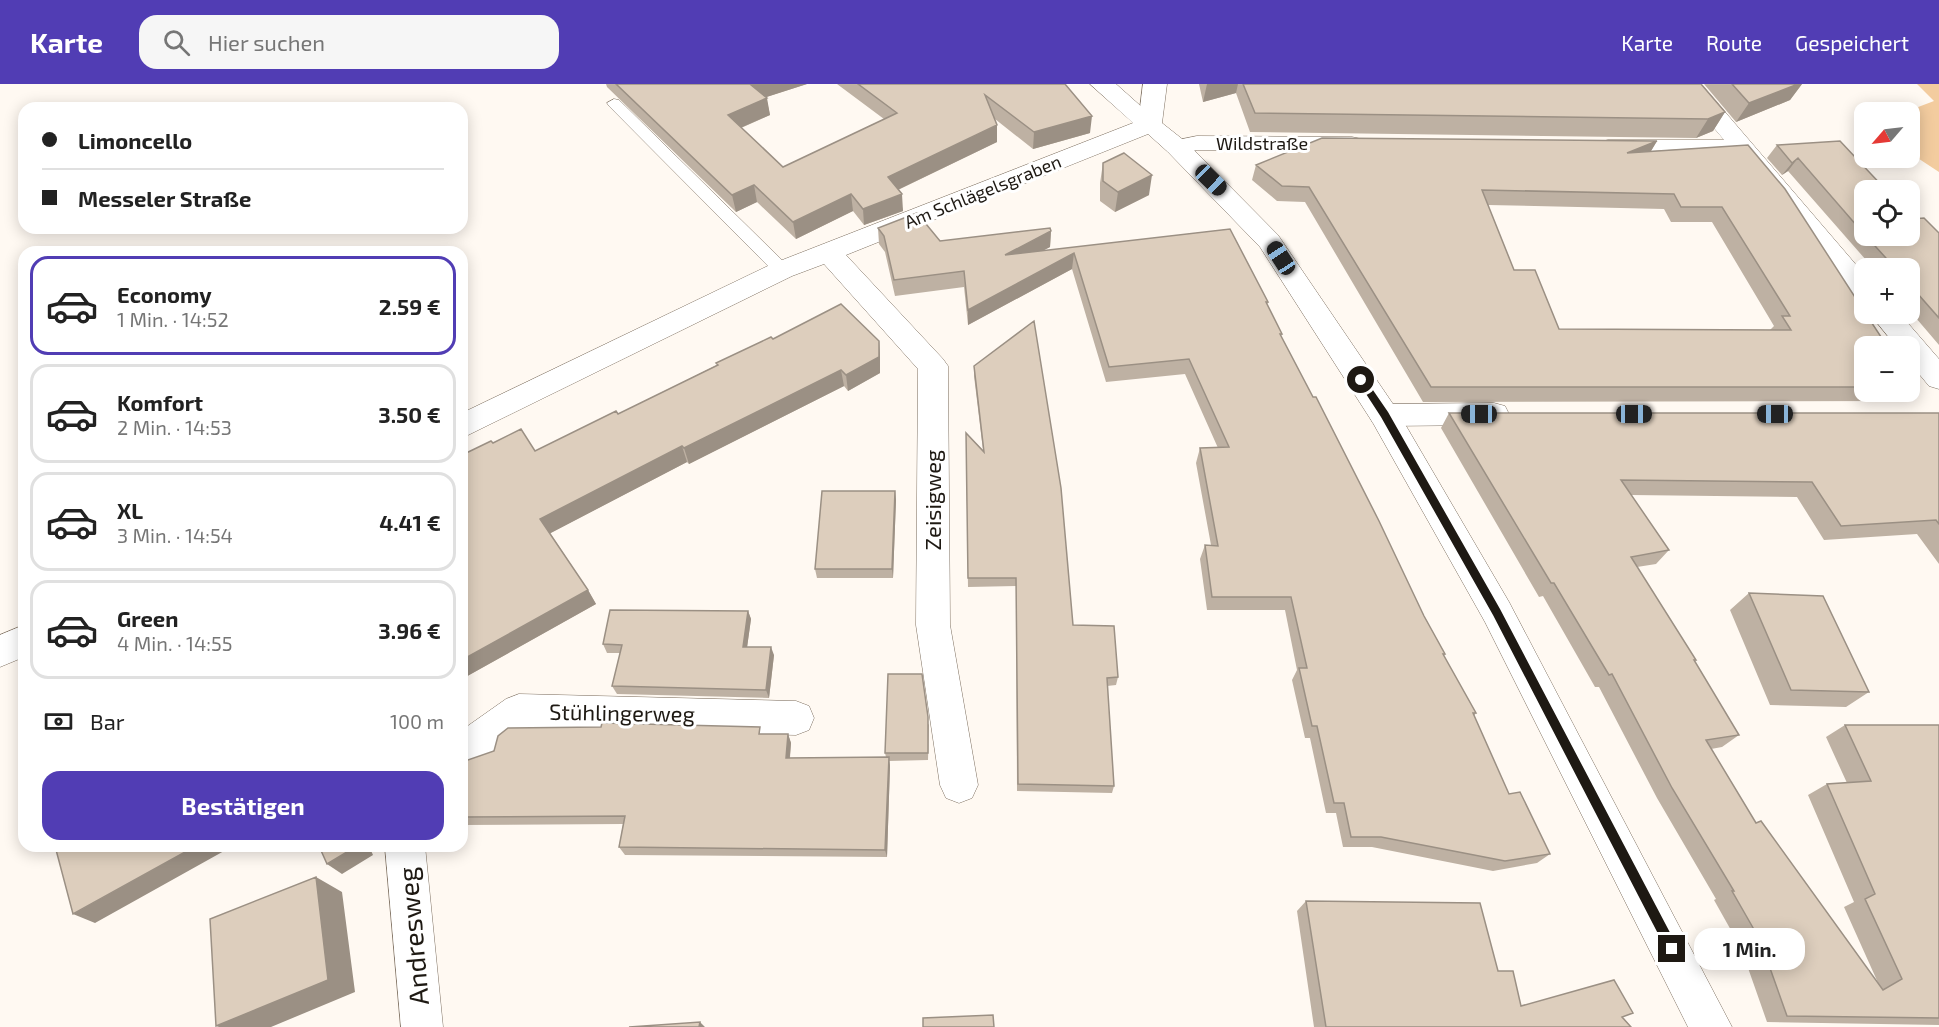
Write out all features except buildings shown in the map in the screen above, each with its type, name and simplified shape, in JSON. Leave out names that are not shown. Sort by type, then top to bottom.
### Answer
[{"type":"street","points":[[1102,84],[1177,147],[1269,241],[1384,414],[1497,612],[1711,1027]]},
{"type":"street","points":[[1150,125],[1155,84]]},
{"type":"street","points":[[1689,84],[1854,279]]},
{"type":"street","name":"Am Schlägelsgraben","points":[[468,423],[782,270],[1150,125]]},
{"type":"street","name":"Wildstraße","points":[[1177,147],[1197,143],[1376,145]]},
{"type":"street","points":[[1591,147],[1743,148]]},
{"type":"street","name":"Zeisigweg","points":[[829,253],[933,366],[933,626],[959,785]]},
{"type":"street","points":[[1893,324],[1939,378]]},
{"type":"street","points":[[1384,414],[1518,414]]},
{"type":"street","points":[[0,652],[18,643]]},
{"type":"street","name":"Stühlingerweg","points":[[468,748],[519,711],[796,718]]},
{"type":"street","name":"Andresweg","points":[[406,852],[422,1027]]},
{"type":"lane","points":[[614,103],[782,270]]},
{"type":"shaded area","points":[[1917,84],[1939,84],[1939,172],[1920,160],[1920,106],[1934,101]]},
{"type":"route","points":[[1361,380],[1384,414],[1497,612],[1672,949]]}]
